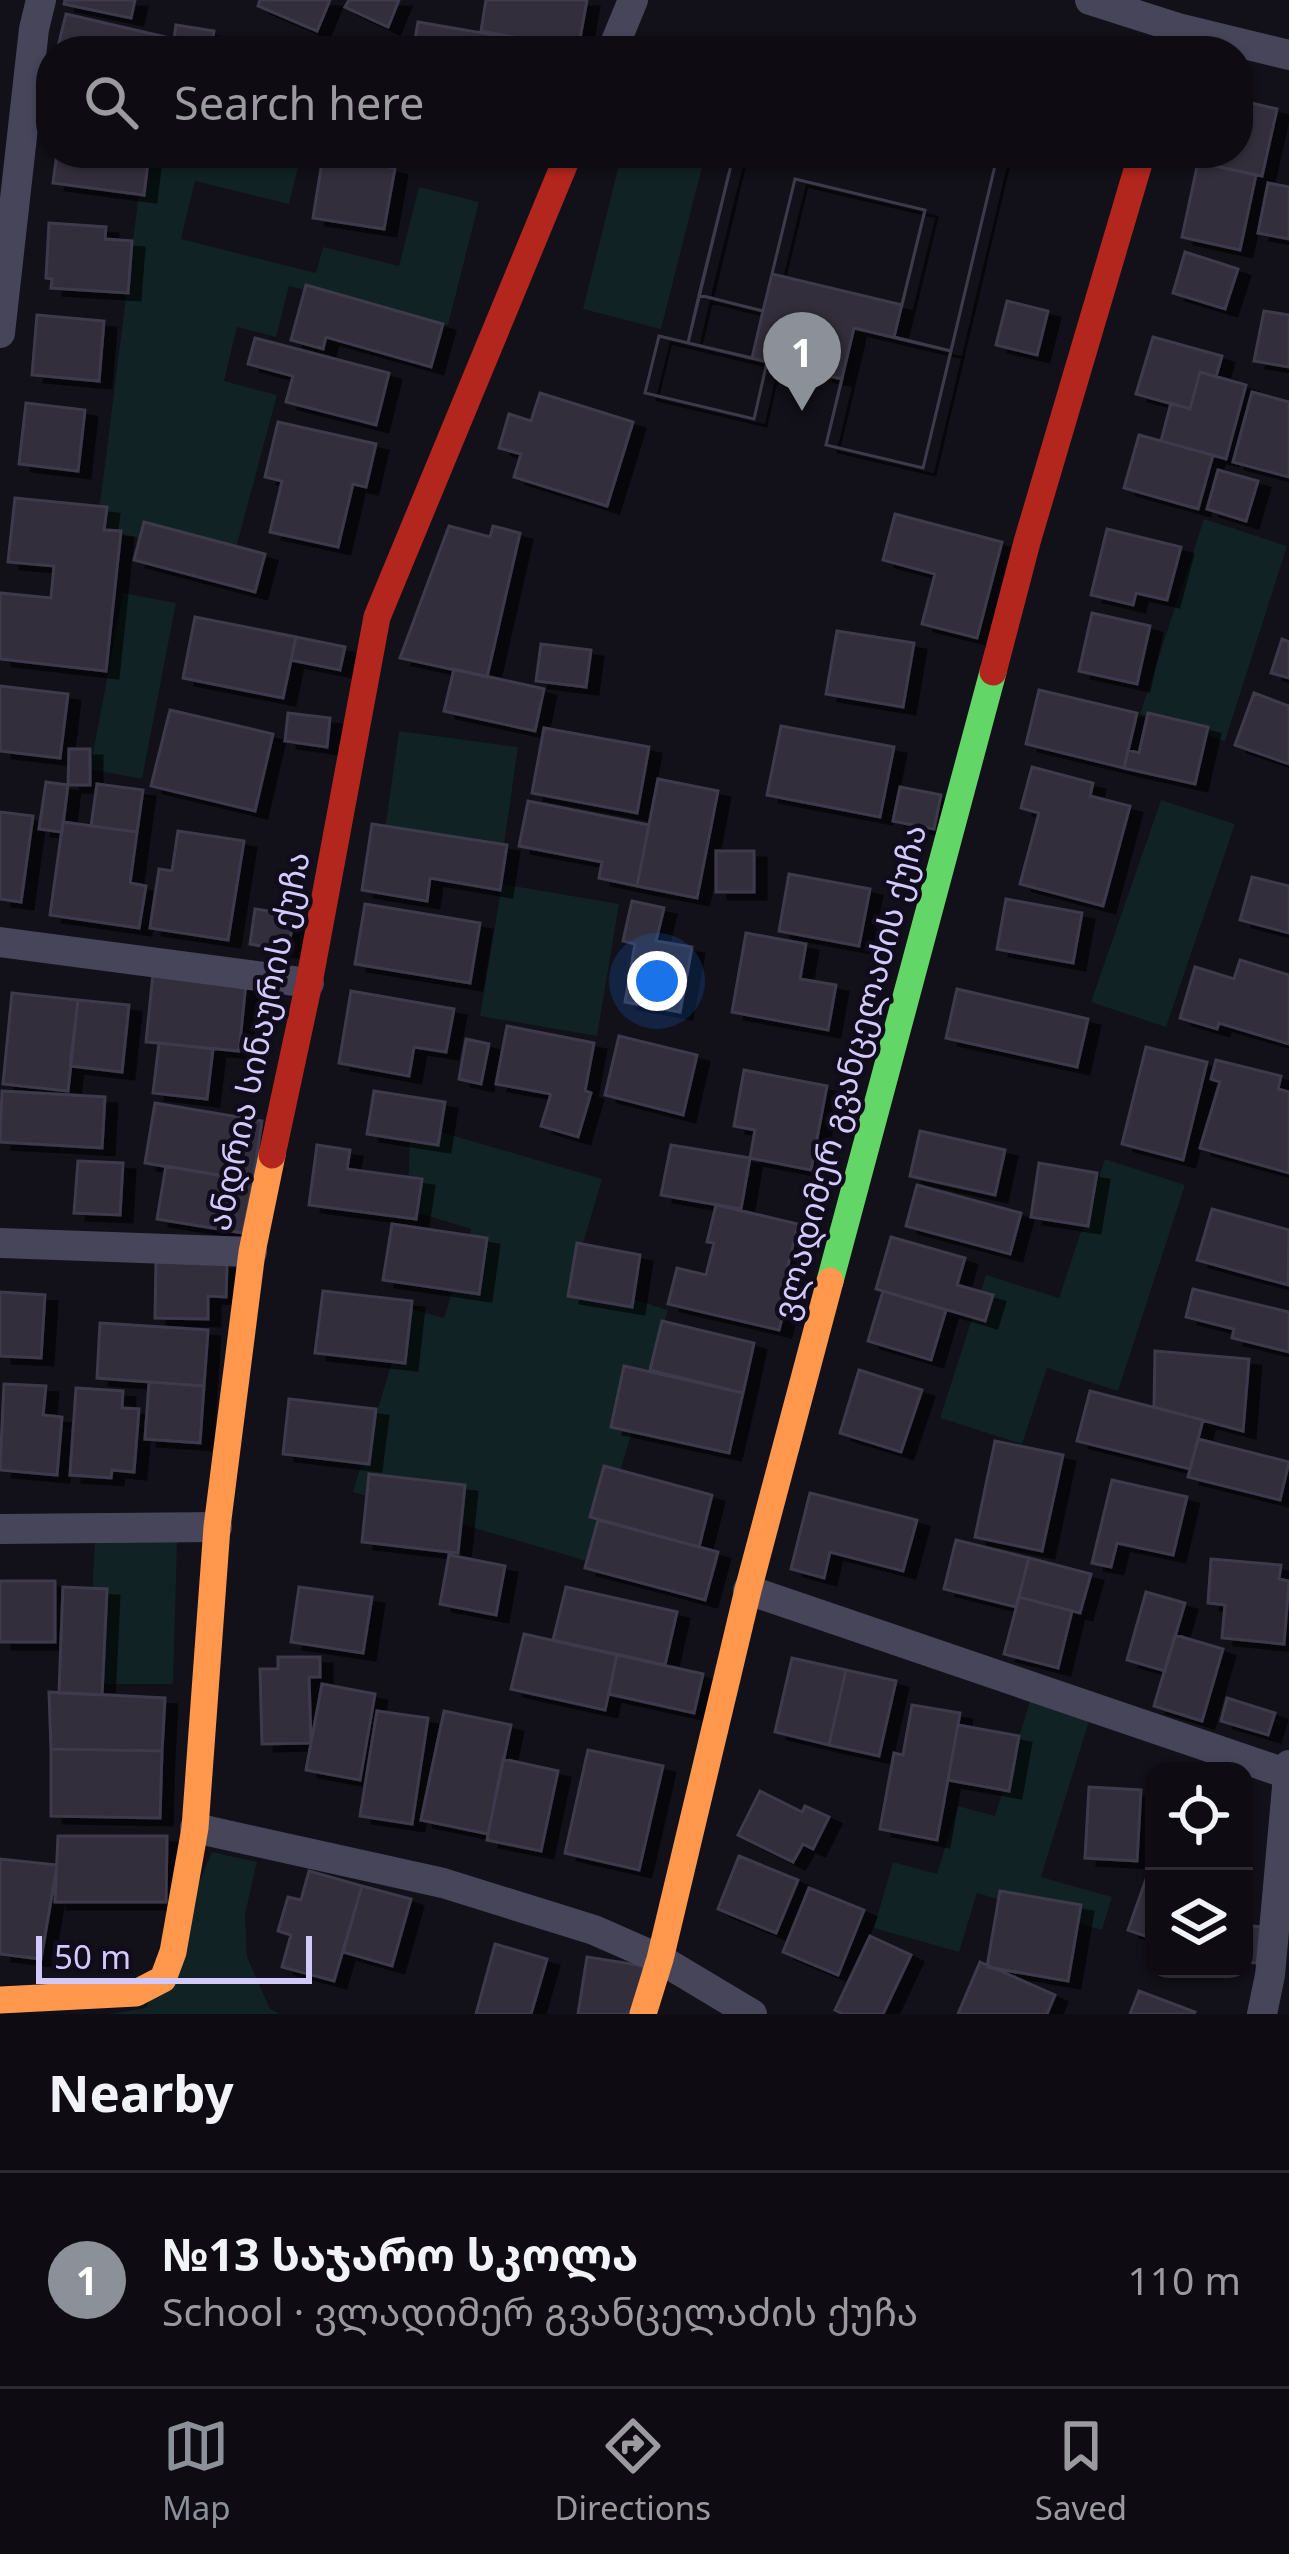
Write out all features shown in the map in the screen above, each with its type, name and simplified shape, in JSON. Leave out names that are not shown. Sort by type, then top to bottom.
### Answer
[{"type":"street","points":[[0,333],[41,0]]},
{"type":"street","points":[[617,36],[633,0]]},
{"type":"street","points":[[1090,0],[1168,36]]},
{"type":"street","points":[[1253,50],[1289,55]]},
{"type":"street","name":"ანდრია სინაურის ქუჩა","points":[[0,2000],[136,1993],[163,1979],[173,1952],[195,1828],[217,1527],[252,1252],[309,983],[377,617],[563,168]]},
{"type":"street","name":"ვლადიმერ გვანცელაძის ქუჩა","points":[[643,2014],[748,1590],[1027,542],[1138,168]]},
{"type":"street","points":[[0,942],[309,983]]},
{"type":"street","points":[[0,1243],[252,1252]]},
{"type":"street","points":[[0,1529],[217,1527]]},
{"type":"street","points":[[748,1590],[1288,1769],[1270,1975],[1262,2014]]},
{"type":"street","points":[[195,1828],[443,1883],[594,1930],[660,1958],[752,2014]]},
{"type":"shaded area","points":[[142,168],[298,168],[289,204],[195,181],[181,239],[316,273],[323,247],[399,266],[419,187],[479,202],[448,325],[289,286],[276,337],[237,327],[224,381],[277,395],[232,563],[97,527]]},
{"type":"shaded area","points":[[618,168],[702,168],[661,329],[583,309]]},
{"type":"shaded area","points":[[1204,519],[1287,546],[1225,741],[1140,714]]},
{"type":"shaded area","points":[[123,593],[176,603],[142,779],[90,769]]},
{"type":"shaded area","points":[[399,731],[518,747],[504,845],[385,829]]},
{"type":"shaded area","points":[[1161,800],[1235,824],[1166,1027],[1091,1002]]},
{"type":"shaded area","points":[[502,884],[619,904],[597,1036],[480,1016]]},
{"type":"shaded area","points":[[410,1123],[602,1179],[572,1281],[668,1310],[593,1563],[353,1492],[408,1308],[444,1318],[471,1229],[408,1210]]},
{"type":"shaded area","points":[[1105,1159],[1185,1185],[1118,1391],[1047,1368],[1022,1444],[940,1418],[986,1275],[1059,1298]]},
{"type":"shaded area","points":[[95,1542],[177,1542],[173,1684],[87,1684]]},
{"type":"shaded area","points":[[1030,1701],[1089,1721],[1041,1877],[1112,1897],[1102,1930],[977,1893],[959,1952],[874,1928],[893,1862],[937,1874],[958,1806],[995,1816]]},
{"type":"shaded area","points":[[212,1852],[257,1862],[245,1914],[247,1957],[270,2009],[280,2014],[110,2014],[146,2008]]},
{"type":"building","points":[[65,0],[135,0],[131,18],[64,4]]},
{"type":"building","points":[[260,0],[330,0],[317,31],[258,6]]},
{"type":"building","points":[[349,0],[399,0],[388,27],[345,7]]},
{"type":"building","points":[[486,0],[587,0],[580,36],[508,36],[481,31]]},
{"type":"building","points":[[66,14],[161,36],[61,36]]},
{"type":"building","points":[[418,22],[500,36],[416,36]]},
{"type":"building","points":[[176,25],[214,31],[213,36],[174,36]]},
{"type":"building","points":[[1253,103],[1277,109],[1262,176],[1224,168],[1253,168]]},
{"type":"building","points":[[55,168],[147,168],[144,195],[53,183]]},
{"type":"building","points":[[321,168],[395,168],[384,229],[313,218]]},
{"type":"building","points":[[730,168],[994,168],[923,468],[826,445],[842,379],[767,362],[754,419],[645,393],[659,336],[688,343]],"holes":[[[795,179],[925,210],[902,305],[772,274]]]},
{"type":"building","points":[[730,168],[994,168],[951,351],[894,337],[925,210],[795,179],[763,311],[699,295]]},
{"type":"building","points":[[1197,168],[1256,175],[1240,250],[1182,237]]},
{"type":"building","points":[[1268,183],[1289,187],[1289,239],[1258,233]]},
{"type":"building","points":[[49,223],[106,227],[105,239],[132,241],[128,293],[51,288],[52,279],[46,278]]},
{"type":"building","points":[[1185,252],[1238,269],[1225,309],[1173,293]]},
{"type":"building","points":[[306,285],[443,324],[431,367],[326,337],[323,349],[291,340]]},
{"type":"building","points":[[699,295],[763,311],[752,358],[688,343]]},
{"type":"building","points":[[1007,301],[1048,311],[1037,355],[996,345]]},
{"type":"building","points":[[1264,311],[1289,315],[1289,367],[1254,361]]},
{"type":"building","points":[[37,315],[104,321],[99,381],[32,375]]},
{"type":"building","points":[[854,328],[951,351],[923,468],[826,445]]},
{"type":"building","points":[[659,336],[767,362],[754,419],[645,393]]},
{"type":"building","points":[[1153,337],[1222,356],[1216,377],[1200,372],[1190,409],[1136,394]]},
{"type":"building","points":[[255,338],[389,373],[376,425],[286,402],[293,376],[248,364]]},
{"type":"building","points":[[1200,372],[1246,385],[1226,459],[1161,441],[1171,403],[1190,409]]},
{"type":"building","points":[[1252,392],[1289,402],[1289,477],[1233,462]]},
{"type":"building","points":[[540,393],[633,422],[607,506],[514,477],[521,454],[499,448],[509,414],[531,421]]},
{"type":"building","points":[[26,403],[85,410],[78,471],[19,464]]},
{"type":"building","points":[[278,422],[376,444],[366,487],[353,484],[338,547],[270,532],[282,481],[265,477]]},
{"type":"building","points":[[1139,435],[1213,455],[1198,509],[1124,488]]},
{"type":"building","points":[[1218,470],[1258,481],[1246,521],[1207,509]]},
{"type":"building","points":[[15,498],[107,507],[104,530],[121,531],[106,671],[0,659],[0,593],[51,598],[54,566],[8,562]]},
{"type":"building","points":[[895,514],[1002,542],[977,638],[922,624],[935,574],[883,560]]},
{"type":"building","points":[[144,522],[265,554],[255,592],[134,560]]},
{"type":"building","points":[[449,526],[490,537],[493,526],[520,533],[487,677],[400,658]]},
{"type":"building","points":[[1107,529],[1181,547],[1167,600],[1136,593],[1133,605],[1091,595]]},
{"type":"building","points":[[1092,613],[1150,626],[1137,684],[1079,671]]},
{"type":"building","points":[[195,617],[296,637],[283,698],[183,678]]},
{"type":"building","points":[[837,631],[914,643],[903,707],[826,694]]},
{"type":"building","points":[[296,637],[345,647],[340,670],[291,660]]},
{"type":"building","points":[[1282,639],[1289,642],[1289,678],[1271,673]]},
{"type":"building","points":[[541,644],[591,650],[586,687],[536,681]]},
{"type":"building","points":[[454,669],[544,689],[535,731],[444,711]]},
{"type":"building","points":[[0,686],[68,694],[60,758],[0,751]]},
{"type":"building","points":[[1039,690],[1137,713],[1124,768],[1026,744]]},
{"type":"building","points":[[1254,693],[1289,706],[1289,764],[1235,745]]},
{"type":"building","points":[[170,710],[273,734],[255,811],[151,786]]},
{"type":"building","points":[[288,713],[330,718],[327,747],[285,741]]},
{"type":"building","points":[[1148,713],[1208,727],[1195,784],[1124,768],[1128,750],[1139,753]]},
{"type":"building","points":[[781,726],[894,747],[880,817],[767,795]]},
{"type":"building","points":[[544,728],[649,747],[637,813],[532,793]]},
{"type":"building","points":[[69,749],[90,749],[90,785],[68,785]]},
{"type":"building","points":[[1032,767],[1093,783],[1090,796],[1130,806],[1103,906],[1020,884],[1039,813],[1021,808]]},
{"type":"building","points":[[658,779],[718,791],[697,898],[637,886]]},
{"type":"building","points":[[46,782],[68,785],[62,832],[39,829]]},
{"type":"building","points":[[97,784],[143,790],[137,832],[91,826]]},
{"type":"building","points":[[900,787],[941,795],[934,829],[893,821]]},
{"type":"building","points":[[528,801],[649,825],[637,886],[599,878],[602,862],[519,846]]},
{"type":"building","points":[[0,812],[33,816],[21,902],[0,899]]},
{"type":"building","points":[[63,822],[137,832],[130,883],[146,886],[139,928],[50,915]]},
{"type":"building","points":[[372,824],[507,845],[500,890],[430,878],[427,901],[362,890]]},
{"type":"building","points":[[178,831],[244,841],[228,940],[150,928],[159,869],[172,871]]},
{"type":"building","points":[[716,851],[754,851],[754,892],[716,892]]},
{"type":"building","points":[[789,874],[870,889],[859,946],[779,931]]},
{"type":"building","points":[[1252,877],[1289,886],[1289,933],[1240,920]]},
{"type":"building","points":[[1006,899],[1082,913],[1073,963],[997,949]]},
{"type":"building","points":[[632,901],[664,908],[656,941],[692,947],[680,1012],[625,1002],[635,944],[623,941]]},
{"type":"building","points":[[365,904],[480,923],[470,983],[355,964]]},
{"type":"building","points":[[255,909],[294,915],[288,951],[250,944]]},
{"type":"building","points":[[746,933],[806,944],[800,979],[836,985],[828,1030],[732,1012]]},
{"type":"building","points":[[1240,960],[1289,975],[1289,1044],[1219,1023],[1217,1029],[1180,1018],[1195,967],[1234,979]]},
{"type":"building","points":[[153,974],[246,983],[239,1051],[146,1042]]},
{"type":"building","points":[[957,989],[1088,1019],[1077,1067],[946,1038]]},
{"type":"building","points":[[351,991],[454,1009],[446,1052],[414,1047],[409,1076],[339,1063]]},
{"type":"building","points":[[12,993],[78,1000],[68,1091],[3,1084]]},
{"type":"building","points":[[78,1000],[129,1005],[122,1072],[70,1066]]},
{"type":"building","points":[[507,1026],[594,1043],[585,1091],[591,1093],[578,1137],[541,1126],[551,1094],[496,1084]]},
{"type":"building","points":[[619,1036],[697,1055],[683,1115],[605,1095]]},
{"type":"building","points":[[466,1039],[489,1044],[481,1084],[459,1079]]},
{"type":"building","points":[[159,1043],[213,1049],[207,1099],[153,1093]]},
{"type":"building","points":[[1146,1047],[1207,1062],[1183,1160],[1122,1144]]},
{"type":"building","points":[[1216,1060],[1281,1076],[1278,1089],[1289,1092],[1289,1173],[1200,1148],[1220,1082],[1211,1079]]},
{"type":"building","points":[[744,1070],[827,1086],[811,1170],[750,1158],[755,1130],[734,1126]]},
{"type":"building","points":[[2,1091],[105,1097],[102,1148],[0,1142]]},
{"type":"building","points":[[374,1091],[445,1102],[438,1145],[367,1134]]},
{"type":"building","points":[[155,1103],[262,1121],[253,1181],[145,1163]]},
{"type":"building","points":[[920,1131],[1005,1150],[995,1195],[910,1176]]},
{"type":"building","points":[[317,1145],[350,1150],[347,1169],[422,1179],[416,1219],[309,1205]]},
{"type":"building","points":[[671,1145],[750,1158],[741,1209],[661,1195]]},
{"type":"building","points":[[78,1161],[123,1163],[120,1215],[74,1213]]},
{"type":"building","points":[[1039,1163],[1097,1173],[1088,1226],[1031,1217]]},
{"type":"building","points":[[166,1166],[253,1181],[243,1233],[157,1219]]},
{"type":"building","points":[[917,1185],[1021,1213],[1010,1254],[906,1226]]},
{"type":"building","points":[[716,1205],[798,1224],[779,1330],[668,1304],[677,1268],[706,1275],[714,1243],[707,1242]]},
{"type":"building","points":[[1212,1209],[1289,1230],[1288,1285],[1197,1260]]},
{"type":"building","points":[[392,1224],[487,1238],[479,1294],[383,1280]]},
{"type":"building","points":[[891,1237],[965,1258],[957,1285],[993,1295],[985,1321],[876,1289]]},
{"type":"building","points":[[577,1243],[640,1255],[632,1307],[568,1296]]},
{"type":"building","points":[[156,1261],[227,1263],[226,1297],[208,1296],[208,1319],[155,1318]]},
{"type":"building","points":[[1193,1289],[1289,1312],[1289,1352],[1232,1338],[1234,1329],[1186,1317]]},
{"type":"building","points":[[323,1291],[412,1301],[405,1363],[315,1353]]},
{"type":"building","points":[[883,1291],[946,1310],[931,1360],[868,1341]]},
{"type":"building","points":[[0,1292],[45,1295],[41,1358],[0,1356]]},
{"type":"building","points":[[662,1321],[754,1343],[743,1393],[650,1370]]},
{"type":"building","points":[[100,1323],[208,1330],[204,1386],[97,1378]]},
{"type":"building","points":[[1155,1351],[1249,1359],[1243,1431],[1154,1407]]},
{"type":"building","points":[[624,1366],[743,1393],[729,1453],[611,1427]]},
{"type":"building","points":[[859,1370],[922,1390],[901,1452],[840,1433]]},
{"type":"building","points":[[149,1382],[204,1386],[200,1443],[145,1439]]},
{"type":"building","points":[[4,1384],[46,1386],[43,1415],[62,1417],[57,1475],[0,1470]]},
{"type":"building","points":[[76,1388],[123,1391],[122,1408],[139,1409],[134,1472],[112,1470],[111,1478],[70,1475]]},
{"type":"building","points":[[1090,1391],[1203,1420],[1190,1469],[1077,1441]]},
{"type":"building","points":[[289,1399],[376,1409],[369,1464],[283,1454]]},
{"type":"building","points":[[1198,1439],[1289,1462],[1280,1500],[1188,1477]]},
{"type":"building","points":[[995,1441],[1063,1455],[1042,1551],[975,1537]]},
{"type":"building","points":[[604,1466],[712,1495],[699,1547],[590,1517]]},
{"type":"building","points":[[369,1474],[465,1485],[458,1553],[362,1542]]},
{"type":"building","points":[[1112,1480],[1187,1497],[1173,1555],[1117,1543],[1111,1567],[1092,1563]]},
{"type":"building","points":[[810,1493],[917,1520],[903,1571],[830,1552],[824,1578],[791,1569]]},
{"type":"building","points":[[598,1520],[718,1552],[705,1600],[585,1568]]},
{"type":"building","points":[[956,1540],[1029,1558],[1016,1607],[944,1589]]},
{"type":"building","points":[[449,1555],[505,1566],[496,1615],[440,1604]]},
{"type":"building","points":[[1029,1558],[1091,1574],[1080,1613],[1019,1597]]},
{"type":"building","points":[[1211,1559],[1281,1565],[1279,1579],[1289,1581],[1284,1644],[1222,1638],[1225,1605],[1208,1603]]},
{"type":"building","points":[[0,1581],[55,1581],[55,1642],[0,1642]]},
{"type":"building","points":[[63,1587],[107,1589],[102,1695],[59,1693]]},
{"type":"building","points":[[299,1587],[372,1597],[363,1653],[291,1642]]},
{"type":"building","points":[[566,1587],[677,1612],[665,1665],[553,1640]]},
{"type":"building","points":[[1146,1592],[1185,1603],[1165,1671],[1127,1660]]},
{"type":"building","points":[[1019,1597],[1072,1611],[1058,1668],[1004,1654]]},
{"type":"building","points":[[524,1634],[617,1655],[605,1710],[511,1689]]},
{"type":"building","points":[[1175,1635],[1223,1649],[1202,1721],[1154,1706]]},
{"type":"building","points":[[617,1655],[703,1674],[694,1713],[609,1694]]},
{"type":"building","points":[[278,1657],[320,1657],[320,1677],[309,1677],[311,1743],[262,1744],[260,1669],[278,1669]]},
{"type":"building","points":[[792,1658],[846,1670],[829,1745],[775,1732]]},
{"type":"building","points":[[846,1670],[896,1681],[879,1756],[829,1745]]},
{"type":"building","points":[[322,1684],[375,1694],[360,1780],[306,1770]]},
{"type":"building","points":[[49,1692],[165,1698],[162,1751],[51,1749]]},
{"type":"building","points":[[1227,1698],[1275,1713],[1268,1735],[1221,1721]]},
{"type":"building","points":[[912,1705],[960,1713],[937,1840],[880,1829],[894,1753],[903,1755]]},
{"type":"building","points":[[377,1711],[428,1718],[412,1824],[360,1816]]},
{"type":"building","points":[[444,1711],[511,1725],[488,1834],[421,1820]]},
{"type":"building","points":[[958,1725],[1019,1736],[1009,1791],[948,1780]]},
{"type":"building","points":[[51,1749],[162,1751],[160,1818],[51,1816]]},
{"type":"building","points":[[588,1750],[663,1766],[639,1870],[565,1853]]},
{"type":"building","points":[[503,1759],[558,1771],[541,1851],[487,1840]]},
{"type":"building","points":[[1089,1787],[1141,1790],[1137,1861],[1085,1858]]},
{"type":"building","points":[[760,1791],[802,1812],[805,1806],[829,1817],[813,1849],[803,1844],[793,1862],[738,1835]]},
{"type":"building","points":[[58,1836],[167,1836],[166,1902],[55,1902]]},
{"type":"building","points":[[739,1856],[798,1880],[776,1933],[718,1909]]},
{"type":"building","points":[[0,1859],[57,1865],[41,1959],[0,1954]]},
{"type":"building","points":[[309,1871],[362,1886],[334,1981],[282,1967],[291,1935],[278,1931],[288,1897],[301,1900]]},
{"type":"building","points":[[1145,1882],[1145,1936],[1128,1930]]},
{"type":"building","points":[[362,1886],[411,1899],[392,1966],[343,1952]]},
{"type":"building","points":[[809,1888],[864,1910],[838,1975],[783,1952]]},
{"type":"building","points":[[1000,1891],[1081,1905],[1068,1981],[987,1967]]},
{"type":"building","points":[[1253,1926],[1262,1927],[1257,1963],[1253,1963]]},
{"type":"building","points":[[870,1936],[911,1955],[883,2014],[843,2014],[835,2010]]},
{"type":"building","points":[[495,1944],[547,1959],[531,2014],[476,2014]]},
{"type":"building","points":[[587,1957],[644,1966],[636,2014],[578,2014]]},
{"type":"building","points":[[980,1962],[1055,1995],[1047,2014],[958,2014]]},
{"type":"building","points":[[1139,1991],[1195,2012],[1130,2014]]},
{"type":"traffic: fast","points":[[830,1281],[993,672]]},
{"type":"traffic: slow","points":[[0,2000],[136,1993],[163,1979],[173,1952],[195,1828],[217,1527],[252,1252],[272,1155]]},
{"type":"traffic: slow","points":[[643,2014],[830,1281]]},
{"type":"traffic: jam","points":[[272,1155],[377,617],[563,168]]},
{"type":"traffic: jam","points":[[993,672],[1138,168]]},
{"type":"place","name":"№13 საჯარო სკოლა","points":[[802,411]]}]
